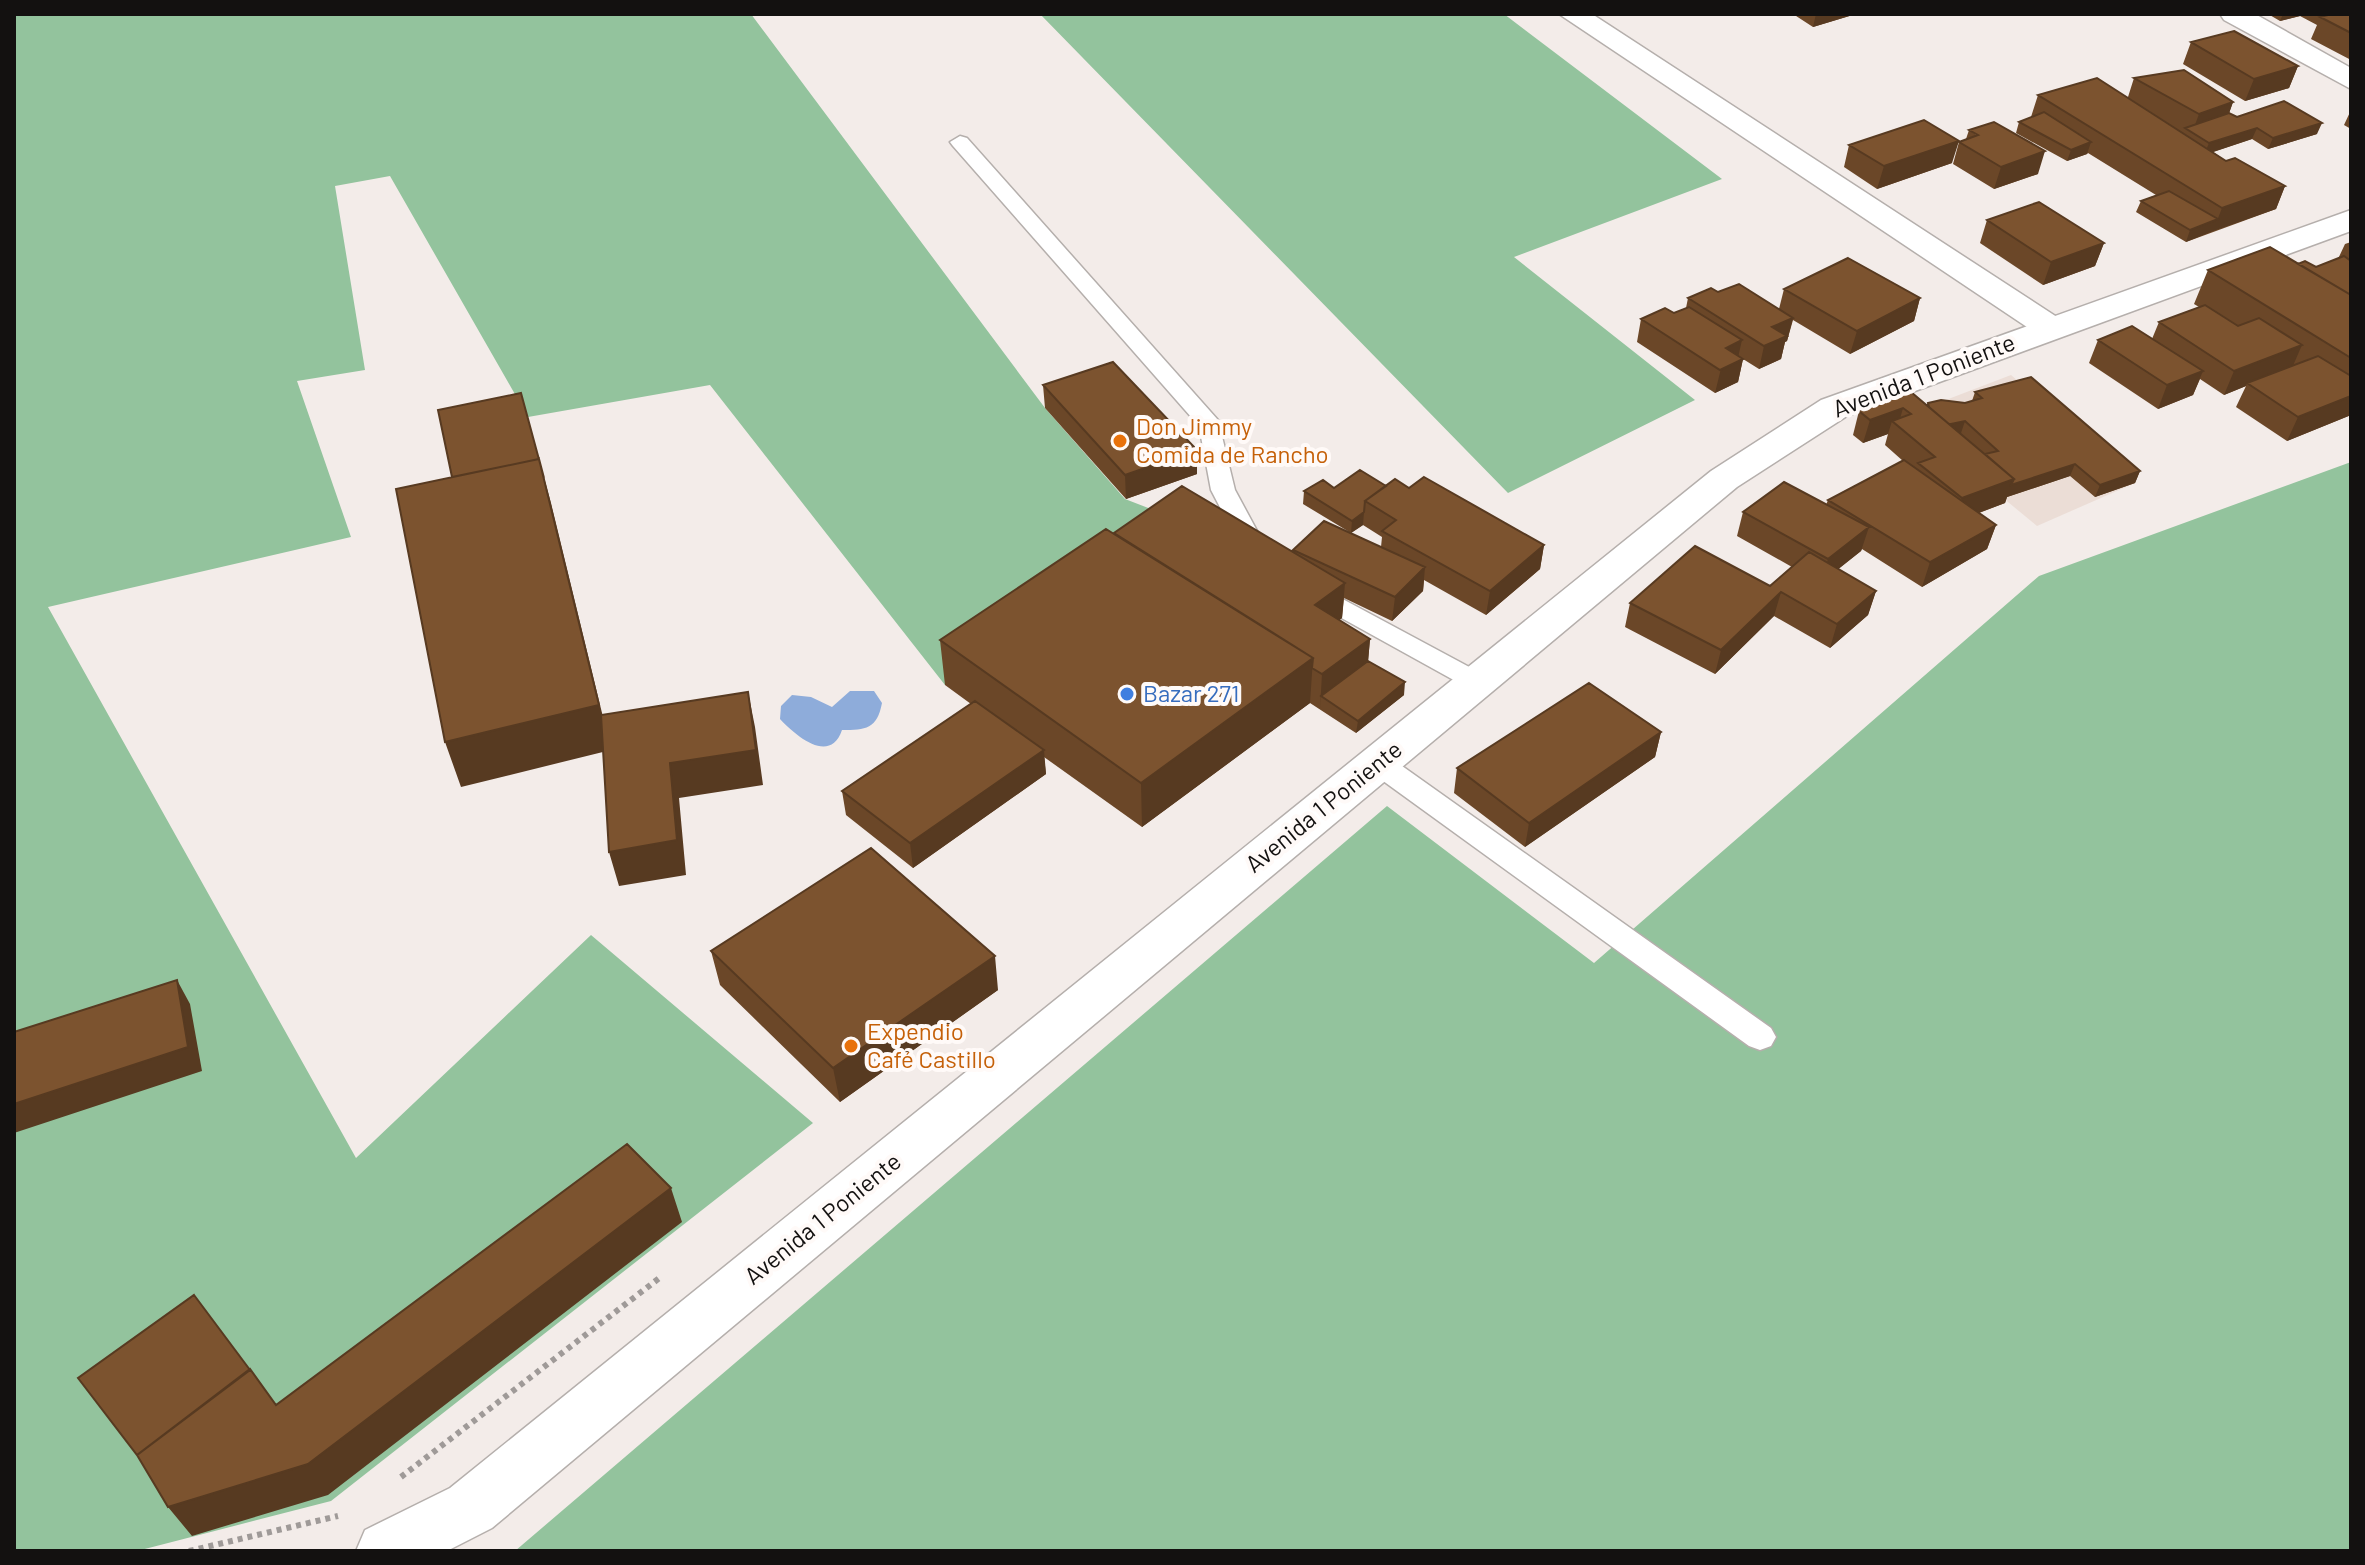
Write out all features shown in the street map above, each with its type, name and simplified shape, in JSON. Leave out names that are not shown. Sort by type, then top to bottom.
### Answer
[{"type":"street","points":[[1573,14],[2051,328]]},
{"type":"street","points":[[2234,14],[2351,80]]},
{"type":"street","name":"Avenida 1 Poniente","points":[[386,1551],[471,1508],[1724,479],[1834,408],[2351,220]]},
{"type":"lane","points":[[960,142],[1210,425],[1223,490],[1261,562],[1477,682]]},
{"type":"lane","points":[[1378,763],[1760,1037]]},
{"type":"shaded area","points":[[2011,375],[2135,483],[2037,526],[1904,416]]},
{"type":"green space","points":[[14,14],[751,14],[1045,408],[1125,499],[1182,521],[945,685],[710,385],[528,417],[390,176],[335,186],[365,370],[297,381],[351,537],[48,607],[356,1158],[591,935],[813,1123],[331,1501],[137,1551],[14,1551]]},
{"type":"green space","points":[[1040,14],[1504,14],[1722,179],[1514,257],[1695,400],[1508,493]]},
{"type":"green space","points":[[2351,462],[2351,1551],[515,1551],[1387,806],[1594,963],[2039,576]]},
{"type":"water","points":[[850,691],[874,691],[882,703],[880,712],[869,726],[842,730],[830,745],[812,744],[780,719],[781,706],[792,695],[811,697],[832,707]]},
{"type":"building","points":[[2351,14],[2351,33],[2320,17]]},
{"type":"building","points":[[2234,31],[2298,66],[2254,79],[2191,42]]},
{"type":"building","points":[[2184,70],[2233,102],[2199,114],[2134,78]]},
{"type":"building","points":[[2097,78],[2226,161],[2235,158],[2285,186],[2222,208],[2038,95]]},
{"type":"building","points":[[2284,101],[2322,123],[2273,138],[2257,128],[2209,143],[2185,128],[2229,113],[2237,117]]},
{"type":"building","points":[[2044,112],[2091,142],[2071,150],[2019,122]]},
{"type":"building","points":[[1924,120],[1959,141],[1884,166],[1849,145]]},
{"type":"building","points":[[1994,122],[2045,151],[2001,167],[1959,142],[1978,135],[1969,130]]},
{"type":"building","points":[[2169,191],[2218,219],[2190,230],[2141,201]]},
{"type":"building","points":[[2039,202],[2104,243],[2051,262],[1987,220]]},
{"type":"building","points":[[2270,247],[2351,295],[2351,358],[2208,270]]},
{"type":"building","points":[[2344,256],[2351,261],[2351,295],[2298,264],[2305,261],[2316,267]]},
{"type":"building","points":[[1848,258],[1920,298],[1857,331],[1784,289]]},
{"type":"building","points":[[1739,284],[1793,318],[1772,327],[1787,336],[1764,346],[1688,298],[1711,288],[1718,292]]},
{"type":"building","points":[[2205,305],[2238,326],[2259,318],[2302,345],[2234,371],[2159,322]]},
{"type":"building","points":[[1689,307],[1742,340],[1726,348],[1743,359],[1720,370],[1641,319],[1665,308],[1674,313]]},
{"type":"building","points":[[2132,326],[2203,371],[2167,385],[2098,340]]},
{"type":"building","points":[[2318,356],[2351,376],[2351,396],[2298,417],[2247,383]]},
{"type":"building","name":"Don Jimmy Comida de Rancho","points":[[1113,362],[1197,450],[1125,475],[1043,385]]},
{"type":"building","points":[[2031,377],[2140,471],[2100,485],[2075,464],[2011,485],[2014,479],[1985,454],[1998,451],[1965,421],[1949,424],[1929,407],[1928,403],[1941,400],[1965,403],[1982,398],[1975,392]]},
{"type":"building","points":[[1911,392],[2014,479],[1962,498],[1918,463],[1935,457],[1892,421],[1911,414],[1903,408],[1870,420],[1859,411]]},
{"type":"building","points":[[521,393],[539,459],[452,477],[438,410]]},
{"type":"building","points":[[539,459],[599,705],[445,742],[396,489]]},
{"type":"building","points":[[1904,460],[1996,525],[1930,562],[1828,500]]},
{"type":"building","points":[[1360,470],[1386,486],[1365,501],[1364,512],[1352,521],[1304,491],[1323,480],[1334,488]]},
{"type":"building","points":[[1424,477],[1544,545],[1490,591],[1382,531],[1396,520],[1365,501],[1395,479],[1409,488]]},
{"type":"building","points":[[1784,482],[1869,527],[1828,559],[1743,512]]},
{"type":"building","points":[[1182,486],[1345,583],[1315,605],[1370,639],[1322,674],[1312,668],[1313,658],[1114,533]]},
{"type":"building","points":[[1324,521],[1425,567],[1395,597],[1293,550]]},
{"type":"building","name":"Bazar 271","points":[[1106,529],[1313,658],[1141,783],[940,640]]},
{"type":"building","points":[[1695,546],[1770,586],[1809,552],[1876,591],[1837,624],[1781,592],[1721,650],[1630,603]]},
{"type":"building","points":[[1368,661],[1405,682],[1358,721],[1321,696]]},
{"type":"building","points":[[1589,683],[1661,732],[1529,823],[1457,768]]},
{"type":"building","points":[[748,692],[756,750],[670,763],[677,840],[609,852],[601,715]]},
{"type":"building","points":[[975,701],[1044,750],[910,843],[842,791]]},
{"type":"building","name":"Expendio Café Castillo","points":[[871,848],[995,956],[833,1068],[711,951]]},
{"type":"building","points":[[177,980],[188,1047],[14,1104],[14,1032]]},
{"type":"building","points":[[627,1144],[671,1188],[308,1464],[168,1507],[137,1455],[250,1369],[276,1405]]},
{"type":"building","points":[[194,1295],[250,1370],[137,1455],[78,1378]]},
{"type":"place","name":"Don Jimmy Comida de Rancho","points":[[1120,441]]},
{"type":"place","name":"Bazar 271","points":[[1127,694]]},
{"type":"place","name":"Expendio Café Castillo","points":[[851,1046]]}]
